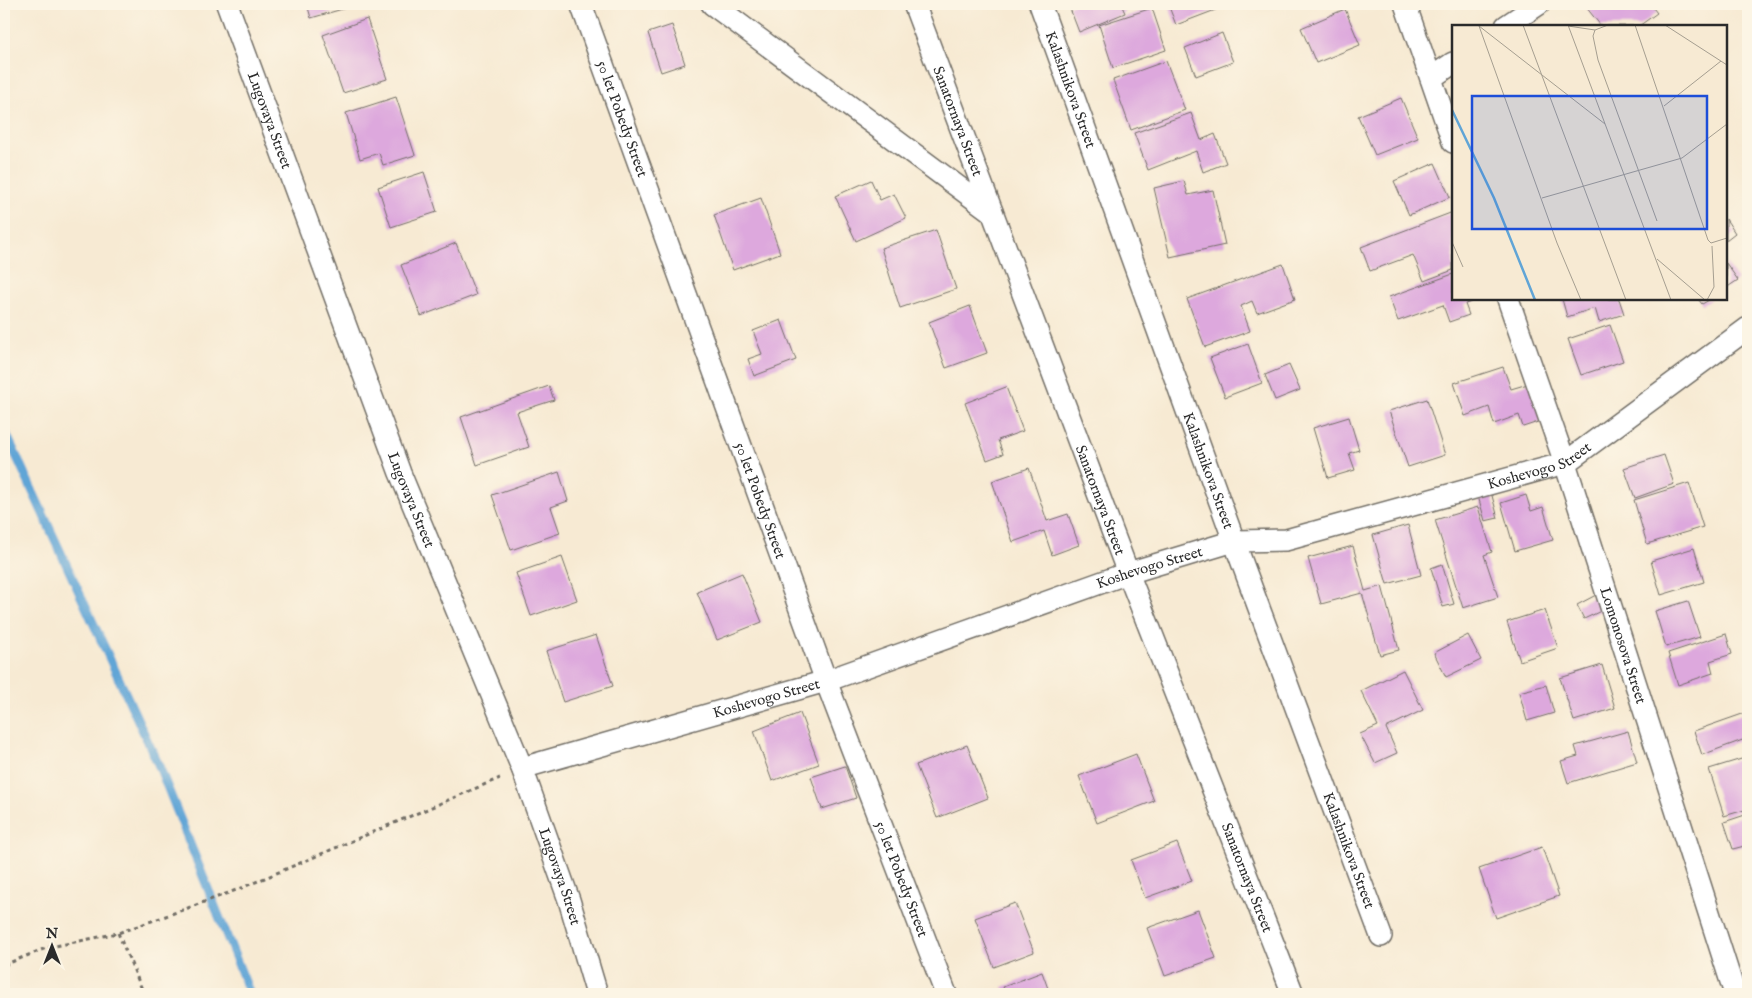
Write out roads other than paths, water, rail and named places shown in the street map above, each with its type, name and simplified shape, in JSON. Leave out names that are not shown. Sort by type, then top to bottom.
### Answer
[{"type":"street","name":"Lugovaya Street","points":[[227,4],[400,473],[522,768],[569,900],[597,994]]},
{"type":"street","name":"50 let Pobedy Street","points":[[581,4],[826,680],[946,994]]},
{"type":"street","points":[[712,4],[992,212]]},
{"type":"street","name":"Sanatornaya Street","points":[[914,4],[1128,573],[1293,994]]},
{"type":"street","name":"Kalashnikova Street","points":[[1040,4],[1234,542],[1381,936]]},
{"type":"street","points":[[1405,4],[1452,139]]},
{"type":"street","points":[[1508,25],[1539,4]]},
{"type":"street","points":[[1431,78],[1452,64]]},
{"type":"street","name":"Lomonosova Street","points":[[1508,300],[1566,463],[1735,994]]},
{"type":"street","name":"Koshevogo Street","points":[[522,768],[826,680],[1128,573],[1234,542],[1286,540],[1566,463],[1748,328]]},
{"type":"waterway","points":[[4,429],[159,766],[250,994]]}]
